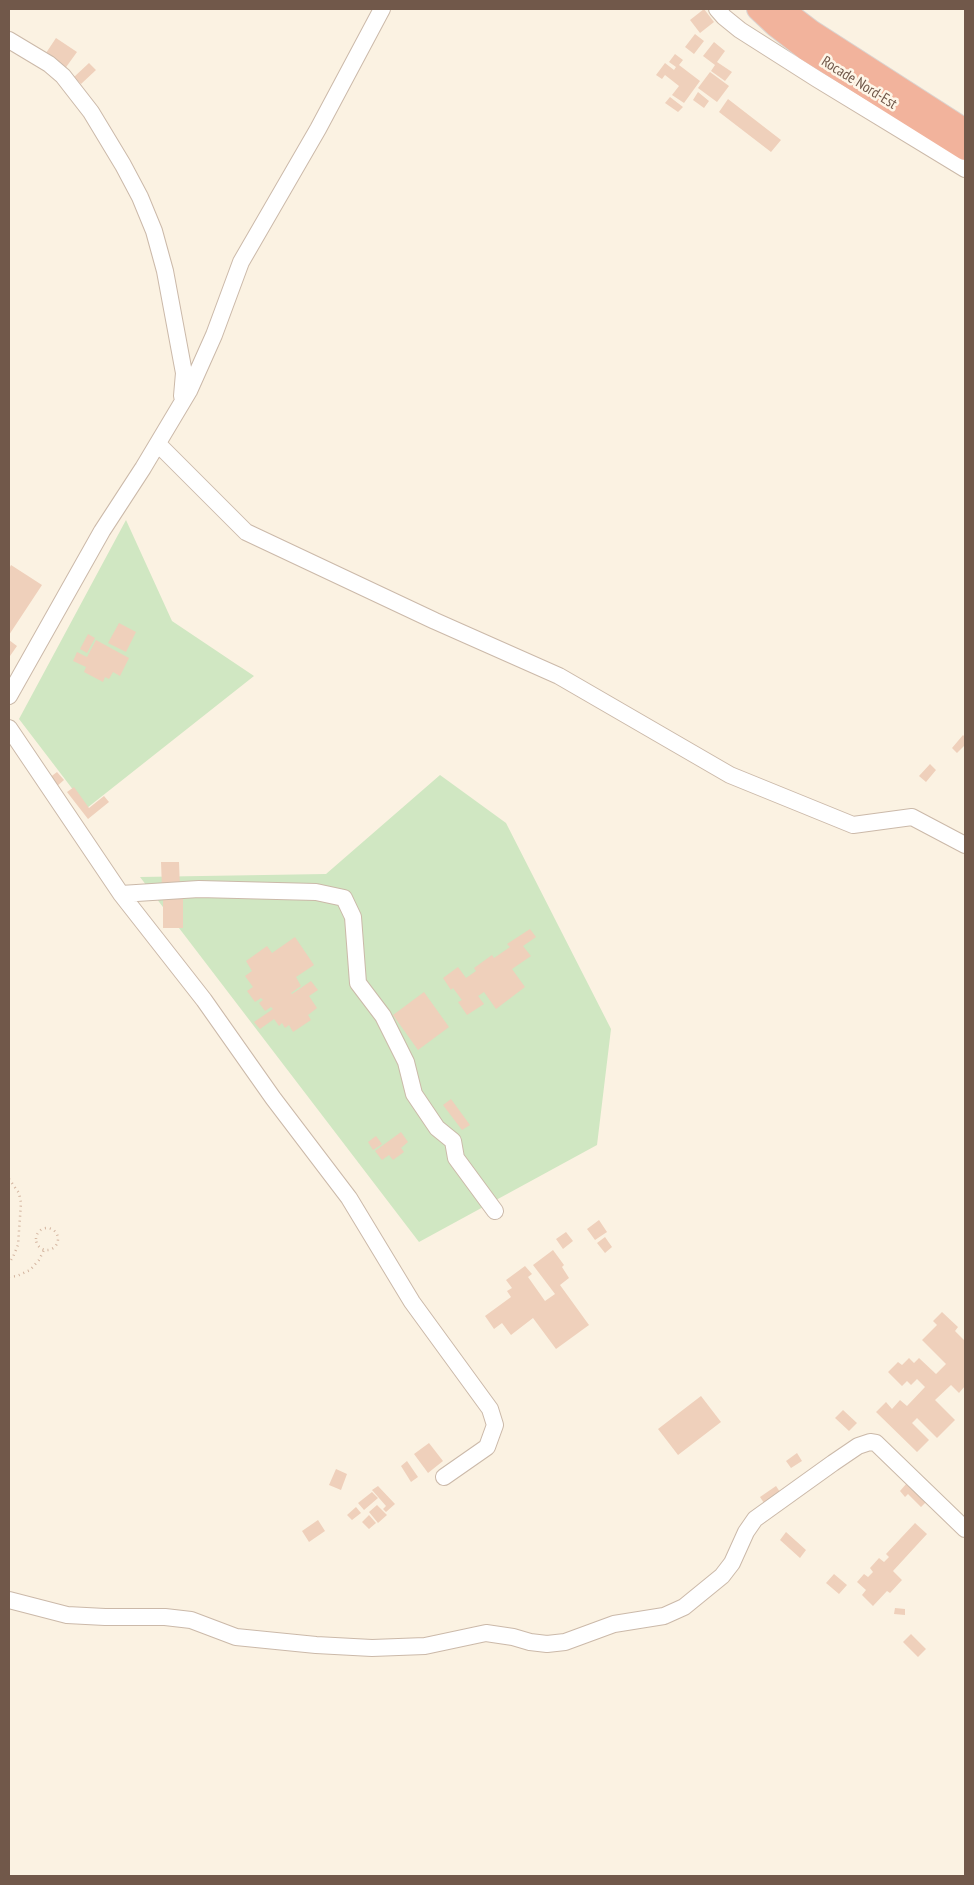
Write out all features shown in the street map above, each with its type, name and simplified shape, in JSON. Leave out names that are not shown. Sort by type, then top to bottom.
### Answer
[{"type":"highway","name":"Rocade Nord-Est","points":[[758,9],[807,50],[965,149]]},
{"type":"highway","name":"Rocade Nord-Est","points":[[782,9],[811,31],[965,130]]},
{"type":"street","points":[[9,696],[102,531],[158,444],[189,391],[214,335],[241,262],[318,129],[382,9]]},
{"type":"street","points":[[716,9],[740,30],[965,169]]},
{"type":"street","points":[[9,40],[49,64],[67,82],[91,112],[140,197],[154,231],[165,270],[184,373],[184,391],[177,413]]},
{"type":"street","points":[[158,444],[246,532],[435,621],[559,676],[730,776],[853,825],[912,817],[965,845]]},
{"type":"street","points":[[9,728],[121,894],[204,1000],[273,1098],[349,1198],[412,1302],[490,1409],[495,1425],[486,1447],[444,1477]]},
{"type":"street","points":[[121,894],[199,889],[316,892],[344,898],[354,917],[358,983],[384,1016],[406,1062],[414,1094],[437,1128],[453,1141],[456,1158],[495,1211]]},
{"type":"street","points":[[9,1600],[67,1615],[105,1618],[165,1617],[190,1620],[236,1637],[316,1644],[372,1648],[425,1646],[486,1633],[547,1644],[564,1642],[614,1624],[664,1616],[684,1607],[722,1576],[732,1563],[746,1532],[756,1519],[772,1505],[832,1463],[858,1446],[870,1442],[876,1443],[965,1529]]},
{"type":"path","points":[[9,1179],[19,1193],[21,1203],[18,1245],[9,1263]]},
{"type":"path","points":[[9,1277],[17,1276],[30,1270],[44,1250],[52,1249],[57,1243],[57,1233],[51,1227],[43,1228],[37,1234],[38,1244],[44,1250]]},
{"type":"green space","points":[[126,520],[172,621],[254,676],[87,808],[19,719]]},
{"type":"green space","points":[[440,775],[506,823],[611,1029],[597,1145],[419,1242],[140,877],[326,874]]},
{"type":"building","points":[[704,9],[714,22],[700,33],[690,20]]},
{"type":"building","points":[[695,34],[704,41],[694,54],[685,47]]},
{"type":"building","points":[[56,38],[77,52],[64,70],[44,56]]},
{"type":"building","points":[[714,42],[725,51],[717,62],[732,72],[725,81],[711,71],[715,65],[703,56]]},
{"type":"building","points":[[675,54],[683,60],[679,65],[700,81],[684,103],[672,95],[679,86],[665,75],[662,79],[656,75],[665,63],[674,70],[676,67],[669,62]]},
{"type":"building","points":[[89,63],[96,70],[81,84],[74,77]]},
{"type":"building","points":[[710,72],[729,86],[717,102],[698,88]]},
{"type":"building","points":[[698,92],[709,101],[704,108],[693,100]]},
{"type":"building","points":[[670,97],[683,107],[678,112],[665,103]]},
{"type":"building","points":[[728,99],[781,140],[771,152],[719,112]]},
{"type":"building","points":[[11,565],[42,585],[9,635],[9,569]]},
{"type":"building","points":[[119,623],[136,632],[126,652],[108,643]]},
{"type":"building","points":[[88,634],[95,638],[87,653],[80,649]]},
{"type":"building","points":[[9,640],[17,646],[10,656],[9,656]]},
{"type":"building","points":[[96,640],[129,658],[120,676],[113,672],[109,679],[105,677],[103,682],[84,672],[86,667],[73,661],[77,652],[87,657]]},
{"type":"building","points":[[963,735],[965,737],[965,745],[957,753],[952,748]]},
{"type":"building","points":[[930,764],[936,770],[926,782],[919,776]]},
{"type":"building","points":[[57,772],[64,780],[56,787],[49,778]]},
{"type":"building","points":[[74,787],[89,808],[104,796],[109,802],[88,819],[67,792]]},
{"type":"building","points":[[161,862],[179,862],[180,888],[162,889]]},
{"type":"building","points":[[163,899],[183,899],[183,928],[163,928]]},
{"type":"building","points":[[530,929],[536,937],[523,946],[531,956],[512,969],[525,987],[496,1009],[484,992],[478,996],[484,1004],[467,1015],[458,1002],[462,1000],[453,988],[451,990],[443,978],[458,967],[466,978],[476,971],[474,968],[492,955],[494,958],[510,947],[507,944]]},
{"type":"building","points":[[295,937],[314,965],[296,977],[301,986],[291,993],[311,981],[318,990],[309,996],[317,1008],[308,1015],[311,1020],[293,1032],[289,1025],[285,1028],[282,1023],[279,1026],[274,1019],[260,1029],[254,1022],[273,1009],[271,1007],[265,1011],[259,1003],[263,1000],[261,998],[255,1002],[247,991],[253,987],[245,976],[252,971],[246,961],[267,946],[272,953]]},
{"type":"building","points":[[424,992],[449,1027],[418,1050],[393,1015]]},
{"type":"building","points":[[451,1099],[470,1125],[462,1130],[443,1105]]},
{"type":"building","points":[[401,1132],[408,1142],[401,1148],[404,1152],[393,1160],[389,1155],[382,1160],[375,1151]]},
{"type":"building","points":[[376,1136],[382,1144],[373,1150],[368,1142]]},
{"type":"building","points":[[599,1220],[607,1232],[595,1240],[587,1229]]},
{"type":"building","points":[[566,1232],[573,1241],[563,1249],[556,1239]]},
{"type":"building","points":[[605,1237],[612,1247],[605,1253],[597,1243]]},
{"type":"building","points":[[553,1250],[564,1265],[562,1267],[569,1278],[560,1285],[589,1325],[556,1349],[533,1318],[511,1335],[502,1323],[494,1329],[485,1316],[511,1297],[507,1291],[512,1288],[506,1280],[525,1266],[532,1274],[528,1277],[545,1301],[555,1294],[533,1265]]},
{"type":"building","points":[[942,1312],[958,1327],[955,1331],[965,1341],[965,1386],[959,1393],[951,1385],[935,1400],[955,1420],[937,1438],[917,1418],[912,1423],[929,1440],[917,1452],[876,1412],[886,1402],[892,1409],[900,1400],[907,1406],[925,1387],[917,1379],[911,1385],[907,1381],[902,1386],[888,1372],[898,1362],[902,1365],[909,1358],[914,1363],[919,1358],[936,1374],[946,1364],[922,1340],[937,1325],[933,1321]]},
{"type":"building","points":[[701,1396],[721,1422],[678,1455],[658,1429]]},
{"type":"building","points":[[843,1410],[857,1423],[849,1431],[835,1418]]},
{"type":"building","points":[[429,1443],[443,1461],[428,1473],[414,1454]]},
{"type":"building","points":[[797,1453],[802,1461],[791,1468],[786,1461]]},
{"type":"building","points":[[407,1461],[418,1477],[411,1482],[401,1466]]},
{"type":"building","points":[[336,1469],[347,1474],[341,1490],[329,1485]]},
{"type":"building","points":[[907,1483],[926,1502],[921,1507],[908,1494],[905,1497],[900,1491]]},
{"type":"building","points":[[378,1486],[395,1504],[386,1512],[383,1509],[386,1506],[372,1490]]},
{"type":"building","points":[[776,1486],[780,1492],[764,1503],[760,1497]]},
{"type":"building","points":[[372,1492],[378,1498],[364,1510],[358,1503]]},
{"type":"building","points":[[377,1505],[387,1515],[378,1523],[369,1512]]},
{"type":"building","points":[[356,1507],[361,1513],[352,1520],[347,1515]]},
{"type":"building","points":[[369,1515],[376,1523],[369,1529],[362,1522]]},
{"type":"building","points":[[318,1520],[325,1531],[309,1542],[302,1531]]},
{"type":"building","points":[[915,1523],[927,1534],[893,1571],[902,1580],[890,1593],[887,1591],[873,1606],[862,1595],[866,1590],[857,1582],[864,1574],[868,1577],[873,1572],[870,1568],[879,1558],[884,1562],[889,1557],[886,1554]]},
{"type":"building","points":[[786,1532],[806,1550],[800,1558],[780,1540]]},
{"type":"building","points":[[834,1574],[847,1585],[839,1594],[826,1583]]},
{"type":"building","points":[[895,1608],[905,1609],[905,1615],[894,1614]]},
{"type":"building","points":[[911,1634],[926,1649],[918,1657],[903,1642]]}]
